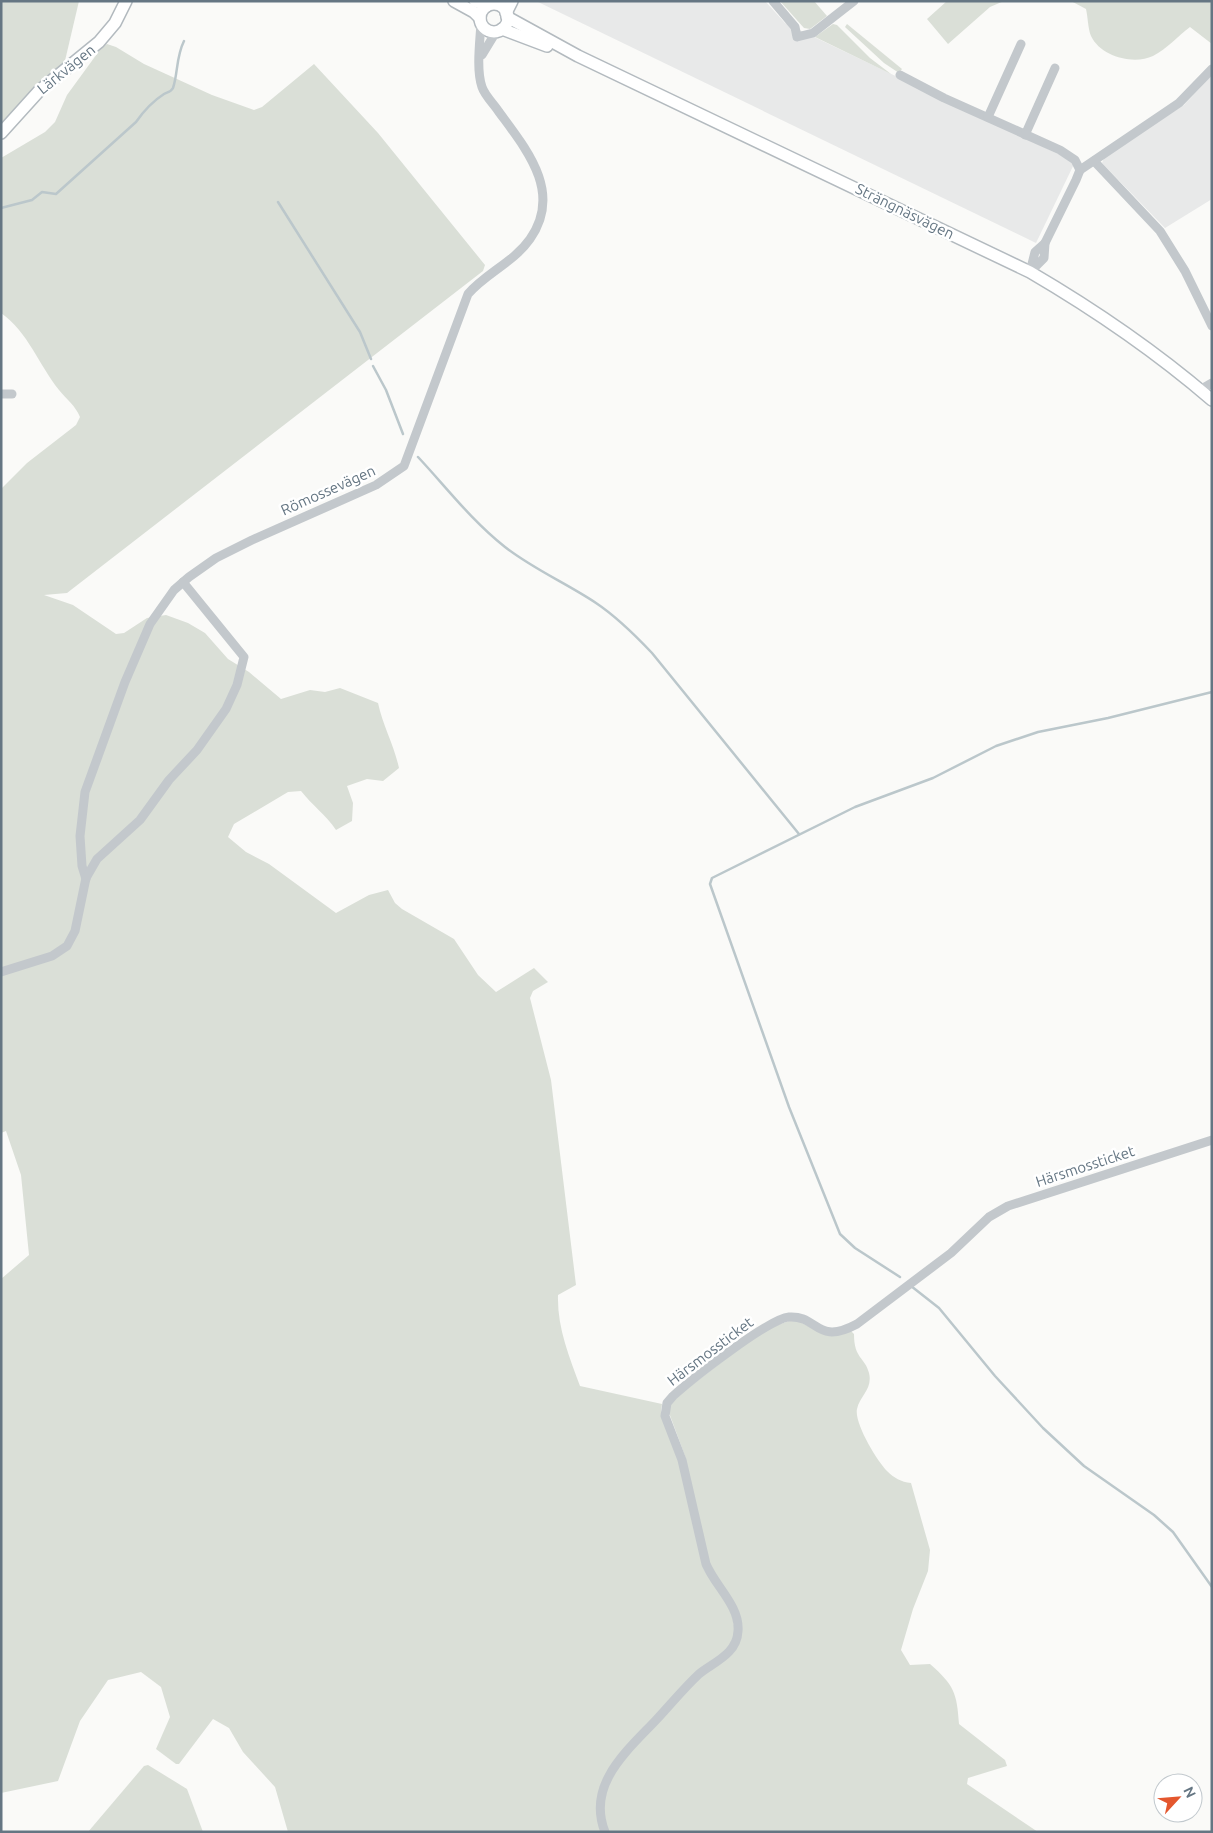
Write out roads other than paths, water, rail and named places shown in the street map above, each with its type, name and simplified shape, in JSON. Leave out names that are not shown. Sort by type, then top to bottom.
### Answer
[{"type":"main road","name":"Lärkvägen","points":[[1,133],[39,91],[100,42],[115,23],[126,1]]},
{"type":"main road","points":[[454,1],[474,12],[488,31],[499,30],[512,1]]},
{"type":"main road","points":[[475,1],[502,7],[507,15]]},
{"type":"main road","points":[[480,20],[482,10],[492,4]]},
{"type":"main road","name":"Strängnäsvägen","points":[[507,15],[578,56],[1030,272],[1098,312],[1151,350],[1212,400]]},
{"type":"main road","name":"Strängnäsvägen","points":[[499,30],[578,56]]},
{"type":"street","points":[[773,1],[795,27],[797,37],[813,34],[854,1]]},
{"type":"street","name":"Römossevägen","points":[[86,879],[82,866],[80,836],[85,792],[139,646],[164,604],[183,582],[216,558],[376,485],[404,466],[468,294],[476,284],[524,247],[532,237],[540,218],[542,196],[539,174],[525,147],[482,88],[479,73],[480,20]]},
{"type":"street","points":[[480,59],[484,48],[499,30]]},
{"type":"street","points":[[988,117],[1021,44]]},
{"type":"street","points":[[1025,135],[1055,68]]},
{"type":"street","points":[[1030,272],[1044,258],[1045,242],[1080,170],[1133,132],[1179,103],[1212,69]]},
{"type":"street","points":[[900,75],[944,98],[1068,154],[1075,160],[1080,170]]},
{"type":"street","points":[[1094,161],[1160,231],[1185,271],[1212,326]]},
{"type":"street","points":[[1200,390],[1212,383]]},
{"type":"street","points":[[1,394],[12,394]]},
{"type":"street","points":[[1,972],[52,956],[67,946],[75,931],[86,879],[102,851],[140,820],[169,780],[197,750],[226,709],[237,685],[244,657],[183,582]]},
{"type":"street","name":"Härsmossticket","points":[[605,1832],[600,1804],[602,1793],[613,1769],[693,1680],[726,1654],[736,1640],[739,1631],[735,1611],[711,1577],[706,1564],[682,1460],[665,1416],[667,1403],[673,1396],[761,1330],[777,1321],[792,1317],[800,1318],[824,1332],[844,1330],[857,1324],[951,1253],[989,1217],[1008,1206],[1212,1140]]},
{"type":"waterway","points":[[1,208],[32,200],[42,192],[56,194],[136,122],[152,103],[173,88],[184,41]]},
{"type":"waterway","points":[[278,202],[360,332],[371,359]]},
{"type":"waterway","points":[[373,366],[386,390],[403,434]]},
{"type":"waterway","points":[[418,457],[470,515],[505,547],[604,608],[639,640],[652,653],[799,834]]},
{"type":"waterway","points":[[900,1277],[855,1248],[840,1234],[789,1107],[710,884],[712,878],[855,807],[933,778],[996,746],[1038,732],[1108,718],[1212,692]]},
{"type":"waterway","points":[[911,1286],[939,1308],[995,1376],[1043,1428],[1084,1466],[1154,1515],[1173,1532],[1212,1587]]}]
